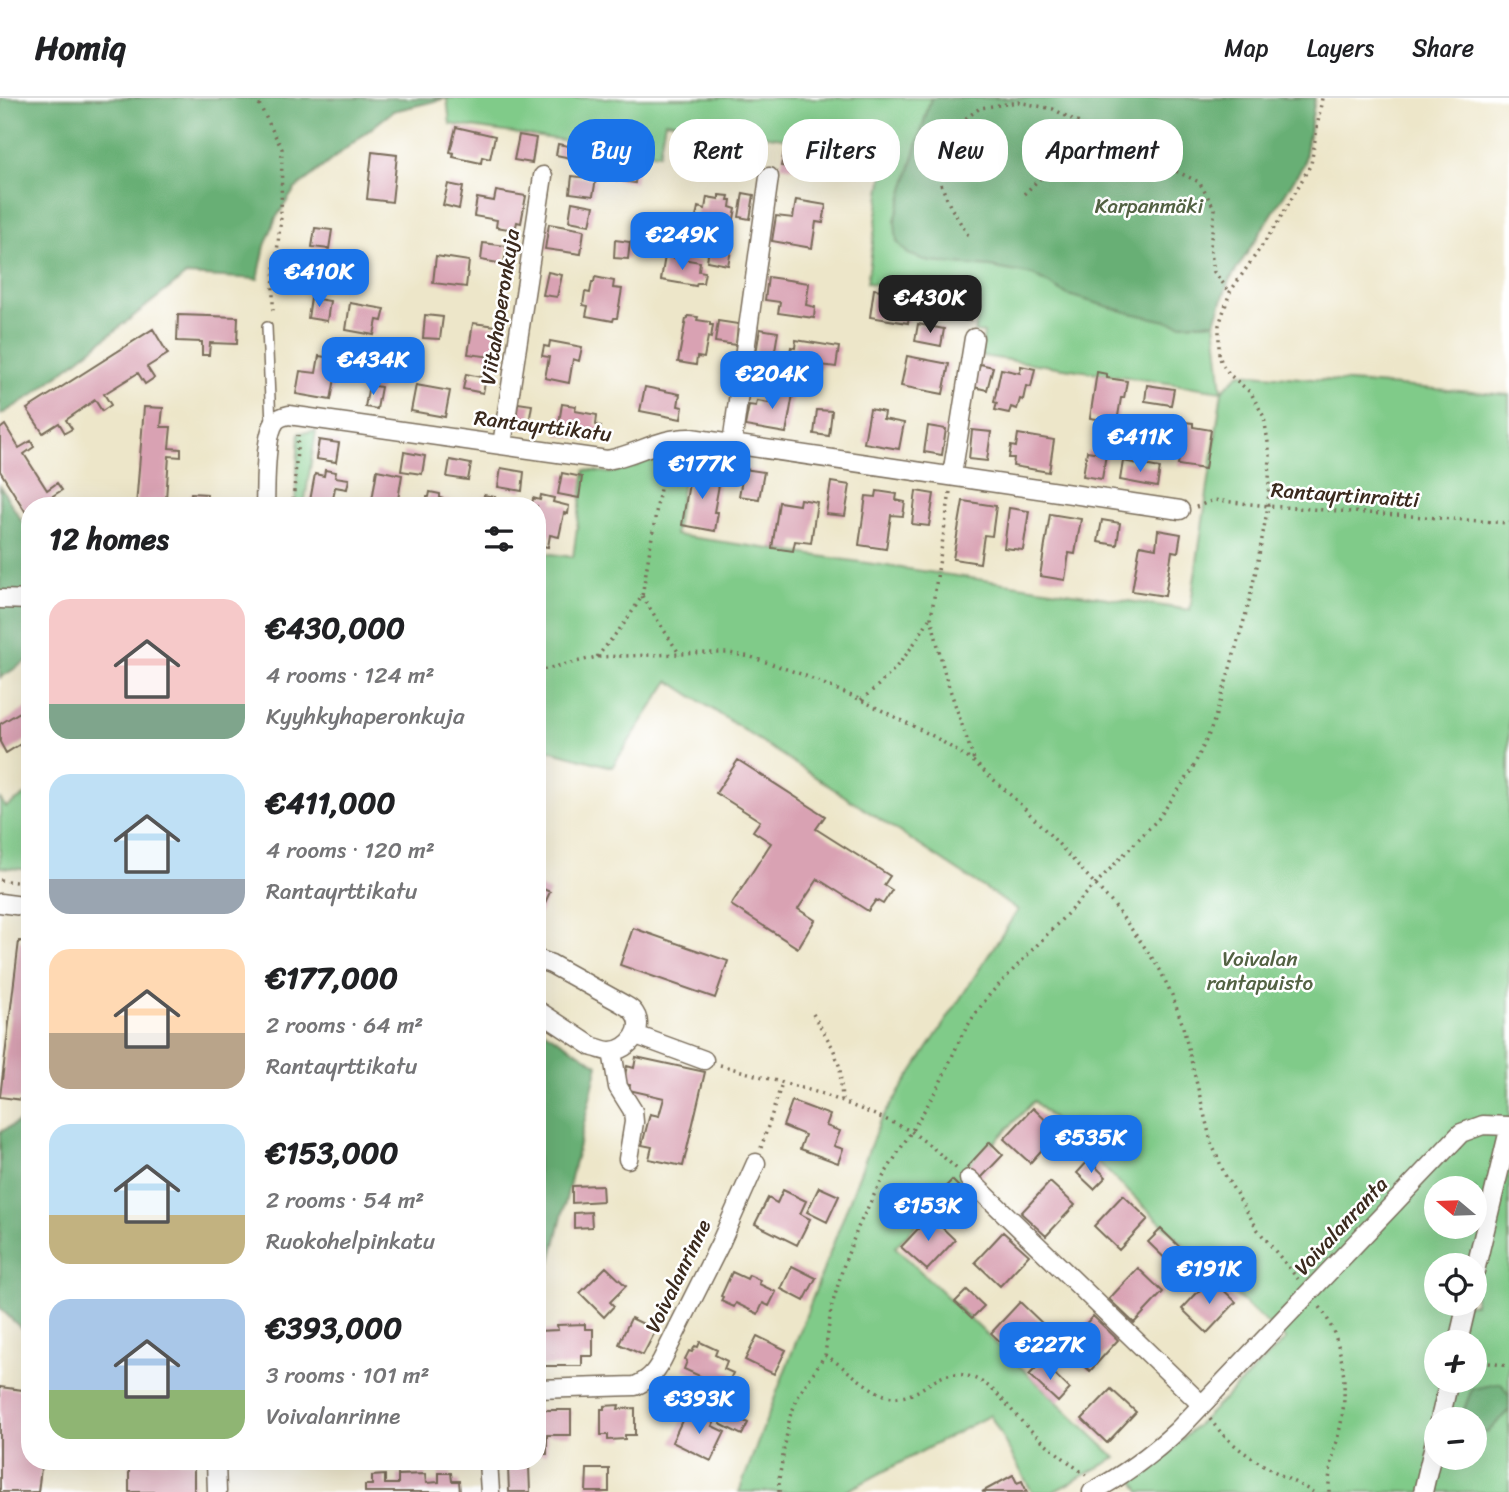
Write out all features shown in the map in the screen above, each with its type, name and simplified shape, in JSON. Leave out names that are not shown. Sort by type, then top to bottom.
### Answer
[{"type":"street","name":"Viitahaperonkuja","points":[[502,445],[543,176]]},
{"type":"street","points":[[732,444],[769,177]]},
{"type":"street","points":[[953,475],[974,338]]},
{"type":"street","name":"Rantayrttikatu","points":[[301,415],[607,460],[633,454],[668,440],[691,438],[1180,510]]},
{"type":"street","points":[[265,497],[271,429],[282,416],[301,415]]},
{"type":"street","points":[[0,599],[21,600]]},
{"type":"street","points":[[0,903],[21,906]]},
{"type":"street","points":[[546,962],[632,1010],[639,1026],[630,1043],[612,1051],[593,1047],[546,1016]]},
{"type":"street","points":[[636,1035],[704,1060]]},
{"type":"street","points":[[612,1051],[618,1087],[633,1111],[634,1122],[628,1158]]},
{"type":"street","name":"Voivalanranta","points":[[1097,1490],[1125,1474],[1160,1447],[1461,1133],[1483,1125],[1509,1128]]},
{"type":"street","points":[[1479,1253],[1509,1128]]},
{"type":"street","name":"Voivalanrinne","points":[[546,1389],[635,1386],[647,1381],[668,1349],[756,1163]]},
{"type":"street","points":[[969,1179],[1202,1405]]},
{"type":"street","points":[[216,1470],[217,1492]]},
{"type":"street","points":[[489,1470],[490,1492]]},
{"type":"street","points":[[1423,1492],[1428,1470]]},
{"type":"lane","points":[[270,326],[271,429]]},
{"type":"path","points":[[256,98],[282,149],[281,217],[270,326]]},
{"type":"path","points":[[779,1492],[790,1416],[800,1393],[825,1355],[831,1309],[859,1225],[883,1177],[934,1094],[956,1046],[975,1014],[1004,979],[1158,819],[1201,754],[1219,706],[1247,610],[1268,506],[1270,454],[1264,417],[1251,393],[1230,375],[1222,364],[1219,355],[1219,325],[1230,292],[1279,221],[1311,164],[1322,98]]},
{"type":"path","points":[[968,235],[950,206],[941,184],[939,156],[954,127],[980,108],[1018,102],[1053,108],[1071,119]]},
{"type":"path","points":[[1183,174],[1199,182],[1215,209],[1210,246],[1214,272],[1230,292]]},
{"type":"path","points":[[1024,194],[1036,182]]},
{"type":"path","points":[[294,497],[301,415]]},
{"type":"path","points":[[597,657],[627,620],[642,596],[668,440]]},
{"type":"path","points":[[861,699],[891,674],[904,659],[930,617],[953,475]]},
{"type":"path","name":"Rantayrtinraitti","points":[[1180,510],[1214,500],[1509,523]]},
{"type":"path","points":[[642,596],[680,655]]},
{"type":"path","points":[[930,617],[945,675],[974,762]]},
{"type":"path","points":[[546,669],[597,657],[729,653],[751,657],[861,699],[935,737],[974,762],[1054,839],[1113,904],[1160,970],[1182,1023],[1212,1142],[1224,1175],[1258,1230],[1310,1293],[1330,1323],[1336,1339],[1345,1395],[1330,1467],[1329,1492]]},
{"type":"path","points":[[0,880],[21,883]]},
{"type":"path","points":[[813,1014],[834,1048],[840,1068],[842,1101]]},
{"type":"path","points":[[704,1060],[842,1101],[911,1132],[969,1179]]},
{"type":"path","points":[[756,1163],[782,1083]]},
{"type":"path","points":[[825,1355],[880,1392],[892,1397],[915,1393],[946,1375],[969,1376],[980,1381],[992,1388],[1024,1423],[1097,1490]]},
{"type":"path","points":[[1487,1363],[1509,1366]]},
{"type":"path","points":[[1202,1405],[1213,1423],[1239,1448],[1273,1471],[1313,1492]]},
{"type":"green space","points":[[0,98],[447,98],[393,111],[33,395],[0,415]]},
{"type":"green space","points":[[0,98],[448,98],[393,111],[295,189],[276,218],[265,246],[258,279],[186,275],[33,395],[0,415]]},
{"type":"green space","points":[[447,98],[931,98],[925,119],[914,119],[914,156],[895,221],[1028,182],[1183,182],[1183,137],[1315,98],[1304,164],[1180,324],[1215,322],[1222,391],[981,356],[984,333],[975,332],[980,301],[867,283],[882,182],[900,182],[900,119],[782,119],[782,138],[768,136],[768,119],[669,119],[669,122],[665,121],[659,154],[655,153],[655,119],[567,119],[567,141],[450,124]]},
{"type":"green space","name":"Karpanmäki","points":[[931,98],[1315,98],[1304,164],[1228,283],[1215,322],[1180,324],[1068,295],[1033,275],[990,267],[930,262],[908,254],[897,242],[895,221],[914,156],[914,182],[1008,182],[1008,119],[925,119]]},
{"type":"green space","name":"Voivalan rantapuisto","points":[[1240,373],[1509,395],[1509,1492],[1140,1492],[1134,1481],[1160,1461],[1286,1339],[1256,1314],[1034,1101],[895,1247],[1116,1458],[1053,1492],[1032,1492],[990,1415],[845,1492],[739,1492],[879,1123],[1018,910],[669,681],[612,767],[546,749],[546,553],[573,557],[585,470],[610,473],[636,466],[660,454],[688,449],[675,535],[1190,610],[1222,391]]},
{"type":"green space","points":[[316,431],[305,497],[295,497],[299,433]]},
{"type":"green space","points":[[0,486],[21,520],[21,665],[0,678]]},
{"type":"green space","points":[[21,798],[21,869],[0,867],[0,799],[6,807]]},
{"type":"green space","points":[[546,1032],[598,1065],[546,1283]]},
{"type":"green space","points":[[21,1121],[21,1328],[0,1308],[0,1132]]},
{"type":"green space","points":[[1501,1383],[1509,1396],[1509,1410],[1487,1433],[1487,1407],[1465,1407],[1470,1393],[1487,1393],[1487,1386]]},
{"type":"building","points":[[456,127],[495,136],[490,159],[482,157],[481,163],[453,157],[454,153],[450,152]]},
{"type":"building","points":[[519,135],[536,138],[532,163],[514,160]]},
{"type":"building","points":[[558,144],[567,146],[567,157],[556,155]]},
{"type":"building","points":[[372,152],[397,155],[392,202],[367,199]]},
{"type":"building","points":[[571,182],[595,182],[593,196],[570,193]]},
{"type":"building","points":[[448,184],[463,187],[459,209],[443,205]]},
{"type":"building","points":[[496,191],[526,196],[521,223],[517,222],[515,230],[496,227],[497,220],[474,216],[477,198],[494,201]]},
{"type":"building","points":[[743,193],[754,195],[750,219],[739,217]]},
{"type":"building","points":[[719,195],[729,196],[730,207],[736,209],[733,223],[726,221],[724,232],[701,228],[703,219],[696,218],[698,207],[705,209],[707,197],[719,199]]},
{"type":"building","points":[[796,200],[826,205],[823,223],[816,222],[812,248],[772,241],[776,216],[793,218]]},
{"type":"building","points":[[572,202],[594,206],[590,225],[569,221]]},
{"type":"building","points":[[549,224],[584,230],[581,254],[545,249]]},
{"type":"building","points":[[315,228],[332,230],[329,249],[312,247]]},
{"type":"building","points":[[615,240],[630,242],[628,259],[614,258]]},
{"type":"building","points":[[710,242],[732,246],[728,265],[707,261]]},
{"type":"building","points":[[483,243],[507,246],[504,264],[481,260]]},
{"type":"building","points":[[436,256],[469,261],[466,287],[433,283]]},
{"type":"building","points":[[665,256],[700,262],[699,271],[705,272],[703,283],[697,283],[696,286],[661,280]]},
{"type":"building","points":[[548,272],[562,275],[557,297],[543,295]]},
{"type":"building","points":[[595,277],[614,281],[613,288],[622,289],[617,318],[613,321],[586,316],[588,306],[583,305],[585,292],[590,293]]},
{"type":"building","points":[[768,277],[809,283],[806,305],[815,307],[814,318],[778,313],[780,302],[765,300]]},
{"type":"building","points":[[874,289],[912,294],[908,323],[870,317]]},
{"type":"building","points":[[311,298],[330,301],[327,321],[308,318]]},
{"type":"building","points":[[957,302],[973,304],[970,321],[954,319]]},
{"type":"building","points":[[350,303],[385,309],[382,321],[377,320],[374,335],[346,330]]},
{"type":"building","points":[[178,315],[238,317],[237,344],[210,343],[209,355],[202,355],[202,342],[177,341]]},
{"type":"building","points":[[425,315],[443,317],[440,339],[423,338]]},
{"type":"building","points":[[688,316],[698,317],[697,320],[713,325],[704,358],[697,357],[696,365],[678,362]]},
{"type":"building","points":[[718,321],[738,324],[736,345],[715,342]]},
{"type":"building","points":[[473,323],[504,327],[500,358],[468,354]]},
{"type":"building","points":[[918,324],[944,329],[941,346],[915,341]]},
{"type":"building","points":[[153,329],[168,354],[147,367],[154,378],[145,384],[138,373],[104,394],[111,405],[102,411],[95,400],[66,420],[72,429],[65,433],[59,423],[43,433],[27,409]]},
{"type":"building","points":[[760,329],[778,332],[774,356],[756,353]]},
{"type":"building","points":[[796,340],[839,347],[836,367],[821,365],[820,369],[788,363],[791,347],[795,348]]},
{"type":"building","points":[[550,341],[582,347],[579,361],[573,359],[569,383],[545,378],[549,357],[542,356],[544,346],[549,347]]},
{"type":"building","points":[[319,356],[345,360],[342,375],[336,373],[331,400],[296,394],[300,371],[316,373]]},
{"type":"building","points":[[907,356],[949,364],[943,394],[901,386]]},
{"type":"building","points":[[980,364],[993,367],[987,390],[974,387]]},
{"type":"building","points":[[1021,366],[1035,369],[1031,387],[1026,386],[1023,400],[1020,399],[1017,409],[1011,407],[1009,413],[995,410],[997,403],[994,402],[1001,369],[1020,373]]},
{"type":"building","points":[[1097,372],[1107,374],[1107,378],[1127,381],[1117,422],[1090,418]]},
{"type":"building","points":[[466,374],[486,378],[483,393],[463,389]]},
{"type":"building","points":[[369,385],[381,387],[377,409],[365,407]]},
{"type":"building","points":[[416,385],[450,391],[445,417],[411,411]]},
{"type":"building","points":[[772,385],[794,389],[786,433],[745,426],[749,405],[756,406],[757,401],[769,403]]},
{"type":"building","points":[[1147,385],[1174,389],[1171,405],[1145,401]]},
{"type":"building","points":[[645,387],[680,394],[678,406],[683,407],[681,419],[640,411]]},
{"type":"building","points":[[518,403],[532,405],[528,429],[515,428]]},
{"type":"building","points":[[562,404],[576,406],[575,411],[597,415],[596,425],[601,426],[599,434],[594,433],[593,441],[557,435]]},
{"type":"building","points":[[144,407],[163,408],[161,427],[171,427],[169,448],[181,449],[181,457],[169,456],[166,497],[137,497]]},
{"type":"building","points":[[870,409],[884,412],[883,419],[904,423],[899,449],[864,443]]},
{"type":"building","points":[[817,410],[832,411],[829,436],[814,434]]},
{"type":"building","points":[[1184,422],[1193,423],[1193,427],[1211,430],[1205,469],[1178,465]]},
{"type":"building","points":[[5,425],[19,448],[31,441],[34,447],[24,454],[47,490],[57,483],[62,490],[51,497],[21,497],[21,505],[0,471],[0,429]]},
{"type":"building","points":[[928,426],[946,429],[942,455],[924,452]]},
{"type":"building","points":[[972,430],[991,432],[987,461],[969,459]]},
{"type":"building","points":[[1018,434],[1054,440],[1049,472],[1013,466],[1014,458],[1009,458],[1011,446],[1016,447]]},
{"type":"building","points":[[319,440],[339,443],[336,462],[316,459]]},
{"type":"building","points":[[1087,451],[1106,454],[1102,479],[1083,476]]},
{"type":"building","points":[[404,452],[425,456],[422,474],[401,471]]},
{"type":"building","points":[[450,460],[471,464],[468,480],[447,477]]},
{"type":"building","points":[[1123,461],[1160,468],[1157,487],[1120,480]]},
{"type":"building","points":[[501,468],[524,472],[522,491],[498,487]]},
{"type":"building","points":[[708,469],[718,471],[715,531],[682,525],[691,471],[707,474]]},
{"type":"building","points":[[744,469],[764,472],[759,499],[739,496]]},
{"type":"building","points":[[325,470],[336,472],[335,477],[349,479],[347,489],[335,487],[333,497],[311,497],[315,474],[324,476]]},
{"type":"building","points":[[377,470],[402,475],[398,497],[372,497]]},
{"type":"building","points":[[562,473],[582,477],[579,498],[558,494]]},
{"type":"building","points":[[831,482],[850,485],[845,516],[826,514]]},
{"type":"building","points":[[877,491],[897,494],[896,500],[905,502],[903,516],[891,515],[886,549],[859,545],[866,496],[876,497]]},
{"type":"building","points":[[916,491],[934,494],[929,526],[912,524]]},
{"type":"building","points":[[430,492],[440,494],[440,497],[429,497]]},
{"type":"building","points":[[191,493],[207,494],[207,497],[191,497]]},
{"type":"building","points":[[541,495],[554,498],[553,502],[569,506],[568,514],[564,513],[559,537],[550,535],[548,547],[546,497]]},
{"type":"building","points":[[800,499],[817,502],[811,543],[795,541],[793,551],[772,548],[779,502],[799,505]]},
{"type":"building","points":[[963,501],[996,506],[992,536],[984,535],[980,563],[953,559]]},
{"type":"building","points":[[1009,508],[1029,511],[1023,550],[1004,548]]},
{"type":"building","points":[[1050,514],[1081,519],[1075,554],[1069,553],[1065,580],[1040,576]]},
{"type":"building","points":[[1102,520],[1120,523],[1117,545],[1098,542]]},
{"type":"building","points":[[1158,530],[1181,534],[1178,552],[1172,551],[1165,596],[1132,591],[1140,545],[1156,548]]},
{"type":"building","points":[[21,711],[21,744],[6,753],[0,742],[0,724]]},
{"type":"building","points":[[738,760],[825,816],[816,829],[890,876],[884,885],[892,890],[883,904],[876,900],[868,911],[818,879],[798,909],[815,920],[798,948],[731,905],[771,843],[753,831],[760,821],[716,793]]},
{"type":"building","points":[[633,928],[728,961],[715,998],[620,965]]},
{"type":"building","points":[[19,941],[21,941],[21,1100],[0,1097]]},
{"type":"building","points":[[636,1057],[705,1072],[683,1166],[649,1159],[652,1147],[642,1145],[650,1114],[659,1116],[664,1098],[629,1090],[630,1085],[623,1084],[627,1066],[634,1068]]},
{"type":"building","points":[[792,1101],[830,1115],[826,1126],[840,1131],[834,1146],[843,1149],[838,1163],[800,1149],[805,1135],[783,1126]]},
{"type":"building","points":[[1033,1108],[1058,1132],[1030,1163],[1004,1139]]},
{"type":"building","points":[[990,1142],[1003,1155],[980,1179],[967,1167]]},
{"type":"building","points":[[1089,1160],[1106,1177],[1094,1189],[1077,1173]]},
{"type":"building","points":[[952,1180],[965,1193],[942,1217],[929,1204]]},
{"type":"building","points":[[1050,1182],[1075,1205],[1046,1236],[1021,1213]]},
{"type":"building","points":[[602,1185],[603,1201],[572,1203],[572,1186]]},
{"type":"building","points":[[819,1187],[839,1196],[827,1222],[807,1212]]},
{"type":"building","points":[[783,1190],[806,1201],[800,1214],[810,1219],[797,1245],[755,1224],[768,1198],[777,1203]]},
{"type":"building","points":[[1123,1195],[1148,1219],[1119,1250],[1094,1226]]},
{"type":"building","points":[[591,1212],[592,1227],[574,1228],[574,1213]]},
{"type":"building","points":[[930,1216],[955,1240],[927,1270],[901,1247]]},
{"type":"building","points":[[1161,1229],[1189,1256],[1177,1270],[1148,1242]]},
{"type":"building","points":[[1003,1232],[1029,1255],[1000,1286],[975,1262]]},
{"type":"building","points":[[792,1266],[816,1278],[804,1301],[781,1289]]},
{"type":"building","points":[[606,1267],[626,1286],[610,1302],[614,1306],[604,1317],[580,1293]]},
{"type":"building","points":[[1138,1268],[1163,1292],[1134,1323],[1109,1299]]},
{"type":"building","points":[[732,1272],[747,1279],[749,1275],[760,1280],[759,1284],[776,1292],[769,1306],[763,1303],[758,1314],[736,1303],[734,1307],[721,1301]]},
{"type":"building","points":[[1211,1278],[1236,1302],[1207,1333],[1182,1309]]},
{"type":"building","points":[[967,1290],[984,1306],[972,1318],[955,1302]]},
{"type":"building","points":[[1020,1302],[1045,1326],[1016,1357],[991,1333]]},
{"type":"building","points":[[1093,1316],[1118,1340],[1090,1371],[1064,1347]]},
{"type":"building","points":[[631,1318],[656,1330],[643,1355],[619,1344]]},
{"type":"building","points":[[585,1324],[585,1329],[593,1329],[593,1356],[582,1356],[582,1366],[546,1366],[546,1331],[558,1330],[557,1325]]},
{"type":"building","points":[[757,1336],[786,1350],[774,1374],[745,1360]]},
{"type":"building","points":[[700,1342],[717,1350],[715,1355],[727,1361],[724,1369],[733,1373],[726,1388],[684,1369],[689,1351],[692,1352]]},
{"type":"building","points":[[1042,1362],[1070,1389],[1058,1402],[1029,1375]]},
{"type":"building","points":[[0,1387],[21,1390],[21,1470],[41,1470],[38,1492],[0,1492]]},
{"type":"building","points":[[1111,1389],[1136,1412],[1107,1443],[1082,1419]]},
{"type":"building","points":[[619,1405],[618,1409],[635,1408],[635,1435],[625,1435],[625,1439],[608,1440],[608,1435],[601,1435],[601,1409],[604,1409],[604,1406]]},
{"type":"building","points":[[546,1410],[571,1410],[571,1435],[547,1435],[547,1454]]},
{"type":"building","points":[[686,1412],[705,1422],[707,1419],[714,1422],[712,1426],[725,1432],[711,1461],[672,1442]]},
{"type":"building","points":[[726,1412],[748,1423],[742,1435],[720,1424]]},
{"type":"building","points":[[587,1469],[609,1469],[609,1492],[586,1492]]},
{"type":"building","points":[[129,1470],[194,1470],[194,1492],[129,1492]]},
{"type":"building","points":[[508,1470],[529,1470],[530,1492],[509,1492]]},
{"type":"building","points":[[439,1473],[451,1473],[452,1481],[459,1481],[460,1492],[365,1492],[365,1485],[372,1485],[372,1476],[385,1475],[385,1484],[398,1484],[398,1475],[425,1474],[426,1483],[439,1482]]},
{"type":"building","points":[[1013,1475],[1017,1483],[1022,1481],[1027,1492],[982,1492]]}]
